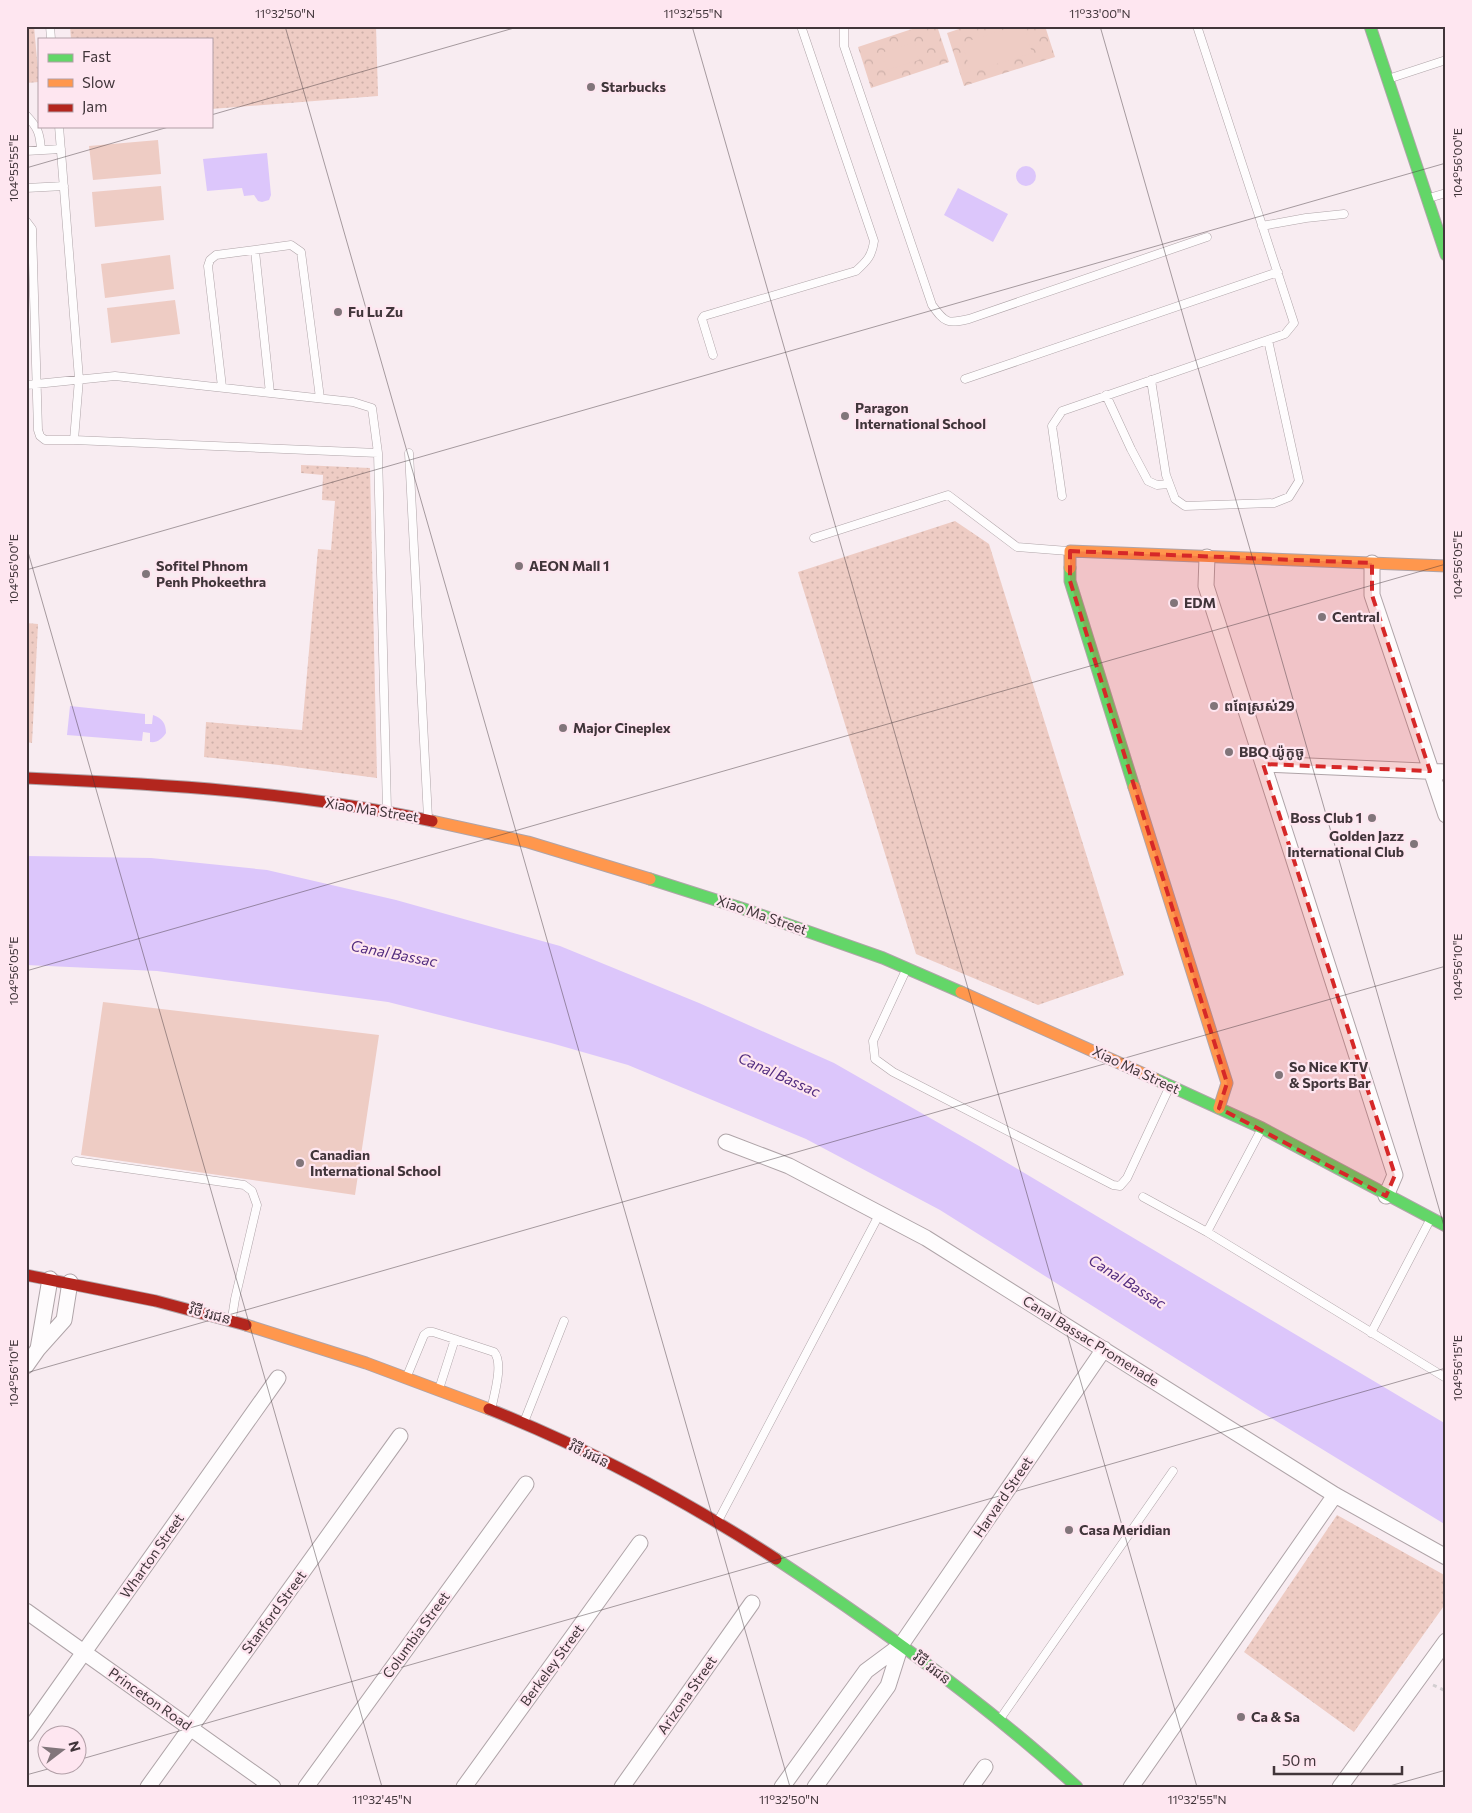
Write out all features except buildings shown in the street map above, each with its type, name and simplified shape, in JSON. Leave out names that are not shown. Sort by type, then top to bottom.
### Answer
[{"type":"street","points":[[1370,26],[1446,255]]},
{"type":"street","points":[[1219,1108],[1227,1083],[1070,581],[1070,551],[1446,566]]},
{"type":"street","points":[[1207,557],[1206,586],[1396,1175],[1386,1196]]},
{"type":"street","points":[[1372,563],[1372,595],[1446,815]]},
{"type":"street","points":[[1263,764],[1446,772]]},
{"type":"street","name":"Xiao Ma Street","points":[[26,778],[115,782],[274,795],[387,811],[528,842],[613,867],[806,930],[906,968],[1084,1046],[1262,1128],[1386,1196],[1446,1226]]},
{"type":"street","name":"Canal Bassac Promenade","points":[[726,1142],[789,1166],[926,1238],[1335,1495],[1446,1557]]},
{"type":"street","name":"វិថី វរជន","points":[[26,1275],[146,1297],[232,1319],[324,1349],[491,1410],[617,1468],[717,1523],[788,1566],[854,1610],[999,1720],[1077,1787]]},
{"type":"street","points":[[38,1349],[50,1279]]},
{"type":"street","points":[[26,1366],[38,1349],[64,1320],[70,1282]]},
{"type":"street","name":"Harvard Street","points":[[815,1787],[888,1686],[902,1645],[1104,1349]]},
{"type":"street","name":"Wharton Street","points":[[26,1734],[278,1378]]},
{"type":"street","name":"Stanford Street","points":[[148,1787],[400,1436]]},
{"type":"street","name":"Columbia Street","points":[[306,1787],[526,1484]]},
{"type":"street","points":[[1131,1787],[1335,1495]]},
{"type":"street","name":"Berkeley Street","points":[[464,1787],[640,1544]]},
{"type":"street","name":"Arizona Street","points":[[622,1787],[752,1603]]},
{"type":"street","name":"Princeton Road","points":[[26,1611],[273,1787]]},
{"type":"street","points":[[1340,1787],[1446,1641]]},
{"type":"street","name":"Harvard Street","points":[[782,1787],[866,1671],[902,1645]]},
{"type":"street","points":[[971,1787],[985,1767]]},
{"type":"lane","points":[[713,355],[702,319],[704,316],[856,270],[868,260],[872,252],[874,241],[801,26]]},
{"type":"lane","points":[[844,26],[844,46],[932,305],[942,319],[953,323],[969,319],[1207,236]]},
{"type":"lane","points":[[1062,496],[1052,426],[1062,412],[1285,334],[1294,323],[1196,26]]},
{"type":"lane","points":[[1388,80],[1446,60]]},
{"type":"lane","points":[[26,116],[36,125],[40,136],[41,150]]},
{"type":"lane","points":[[59,128],[79,379],[74,440]]},
{"type":"lane","points":[[26,151],[61,149]]},
{"type":"lane","points":[[26,188],[64,186]]},
{"type":"lane","points":[[1427,199],[1446,193]]},
{"type":"lane","points":[[1262,226],[1306,218],[1344,214]]},
{"type":"lane","points":[[26,222],[32,229],[40,436],[46,440],[378,454]]},
{"type":"lane","points":[[222,387],[208,266],[210,260],[216,255],[291,245],[301,252],[320,398]]},
{"type":"lane","points":[[255,251],[270,393]]},
{"type":"lane","points":[[965,379],[1278,272]]},
{"type":"lane","points":[[1151,380],[1166,475],[1175,499],[1186,506],[1274,503],[1289,497],[1299,482],[1268,340]]},
{"type":"lane","points":[[26,385],[115,376],[354,402],[372,408],[378,454],[387,811]]},
{"type":"lane","points":[[1106,396],[1130,449],[1148,481],[1157,485],[1170,484]]},
{"type":"lane","points":[[409,453],[428,819]]},
{"type":"lane","points":[[814,538],[948,494],[1017,547],[1070,551]]},
{"type":"lane","points":[[906,968],[873,1041],[875,1059],[893,1072],[1112,1185],[1120,1186],[1127,1178],[1170,1086]]},
{"type":"lane","points":[[1207,1232],[1262,1128]]},
{"type":"lane","points":[[76,1161],[244,1185],[252,1191],[257,1205],[232,1319]]},
{"type":"lane","points":[[1143,1197],[1207,1232],[1446,1378]]},
{"type":"lane","points":[[717,1523],[880,1213]]},
{"type":"lane","points":[[1371,1333],[1431,1218]]},
{"type":"lane","points":[[523,1424],[564,1321]]},
{"type":"lane","points":[[406,1378],[424,1335],[428,1332],[434,1332],[494,1352],[498,1356],[499,1364],[491,1410]]},
{"type":"lane","points":[[439,1390],[455,1339]]},
{"type":"lane","points":[[999,1720],[1173,1471]]},
{"type":"highlighted area","points":[[1070,551],[1372,563],[1372,595],[1430,771],[1263,764],[1395,1175],[1386,1196],[1219,1108],[1227,1083],[1070,581]]},
{"type":"green space","points":[[26,26],[34,26],[38,82],[26,83]]},
{"type":"green space","points":[[70,26],[376,26],[378,96],[212,109],[212,38],[71,38]]},
{"type":"green space","points":[[921,26],[937,26],[949,62],[871,88],[858,47]]},
{"type":"green space","points":[[968,26],[1045,26],[1055,57],[964,86],[947,33]]},
{"type":"green space","points":[[1016,26],[1024,26],[1032,53],[971,72],[962,43]]},
{"type":"green space","points":[[914,42],[919,60],[887,70],[881,53]]},
{"type":"green space","points":[[158,140],[161,174],[93,180],[89,146]]},
{"type":"green space","points":[[161,186],[164,220],[95,227],[92,192]]},
{"type":"green space","points":[[170,255],[174,289],[105,298],[101,264]]},
{"type":"green space","points":[[175,300],[180,334],[111,343],[107,308]]},
{"type":"green space","points":[[301,465],[370,468],[377,778],[204,757],[206,722],[302,730],[318,549],[331,550],[335,501],[322,500],[323,475],[301,473]]},
{"type":"green space","points":[[955,521],[989,544],[1124,975],[1038,1005],[916,954],[798,572]]},
{"type":"green space","points":[[26,623],[38,624],[32,743],[26,742]]},
{"type":"green space","points":[[103,1002],[379,1035],[355,1195],[81,1155]]},
{"type":"green space","points":[[1337,1515],[1446,1576],[1446,1603],[1354,1732],[1244,1652]]},
{"type":"water","points":[[267,153],[271,195],[269,200],[262,202],[258,201],[254,195],[244,196],[242,188],[207,191],[203,159]]},
{"type":"water","points":[[1026,166],[1033,169],[1036,176],[1033,183],[1026,186],[1019,183],[1016,176],[1019,169]]},
{"type":"water","points":[[958,188],[1008,214],[993,242],[944,215]]},
{"type":"water","points":[[70,706],[145,714],[145,724],[152,724],[153,715],[163,721],[166,733],[155,742],[150,742],[150,733],[143,732],[142,741],[67,735]]},
{"type":"water","name":"Canal Bassac","points":[[26,856],[151,858],[267,870],[396,900],[560,946],[699,1003],[834,1063],[979,1146],[1446,1424],[1446,1525],[1242,1400],[940,1210],[806,1139],[628,1065],[551,1043],[388,1002],[157,971],[26,965]]},
{"type":"traffic: fast","points":[[1370,26],[1446,255]]},
{"type":"traffic: fast","points":[[1070,568],[1070,581],[1134,787]]},
{"type":"traffic: fast","points":[[650,879],[744,909],[883,958],[961,992]]},
{"type":"traffic: fast","points":[[1155,1079],[1262,1128],[1446,1226]]},
{"type":"traffic: fast","points":[[776,1559],[931,1667],[1006,1725],[1077,1787]]},
{"type":"traffic: slow","points":[[1070,568],[1070,551],[1446,566]]},
{"type":"traffic: slow","points":[[1134,787],[1227,1083],[1219,1108]]},
{"type":"traffic: slow","points":[[432,821],[528,842],[650,879]]},
{"type":"traffic: slow","points":[[961,992],[1155,1079]]},
{"type":"traffic: slow","points":[[246,1325],[366,1363],[489,1409]]},
{"type":"traffic: jam","points":[[26,778],[128,783],[281,796],[382,811],[432,821]]},
{"type":"traffic: jam","points":[[26,1275],[156,1301],[246,1325]]},
{"type":"traffic: jam","points":[[489,1409],[600,1458],[707,1516],[776,1559]]},
{"type":"place","name":"Starbucks","points":[[591,87]]},
{"type":"place","name":"Fu Lu Zu","points":[[338,312]]},
{"type":"place","name":"Paragon International School","points":[[845,416]]},
{"type":"place","name":"AEON Mall 1","points":[[519,566]]},
{"type":"place","name":"Sofitel Phnom Penh Phokeethra","points":[[146,574]]},
{"type":"place","name":"EDM","points":[[1174,603]]},
{"type":"place","name":"Central","points":[[1322,617]]},
{"type":"place","name":"ពពែស្រស់29","points":[[1214,706]]},
{"type":"place","name":"Major Cineplex","points":[[563,728]]},
{"type":"place","name":"BBQ យ៉ូកូចូ","points":[[1229,752]]},
{"type":"place","name":"Boss Club 1","points":[[1372,818]]},
{"type":"place","name":"Golden Jazz International Club","points":[[1414,844]]},
{"type":"place","name":"So Nice KTV & Sports Bar","points":[[1279,1075]]},
{"type":"place","name":"Canadian International School","points":[[300,1163]]},
{"type":"place","name":"Casa Meridian","points":[[1069,1530]]},
{"type":"place","name":"Ca & Sa","points":[[1241,1717]]}]
